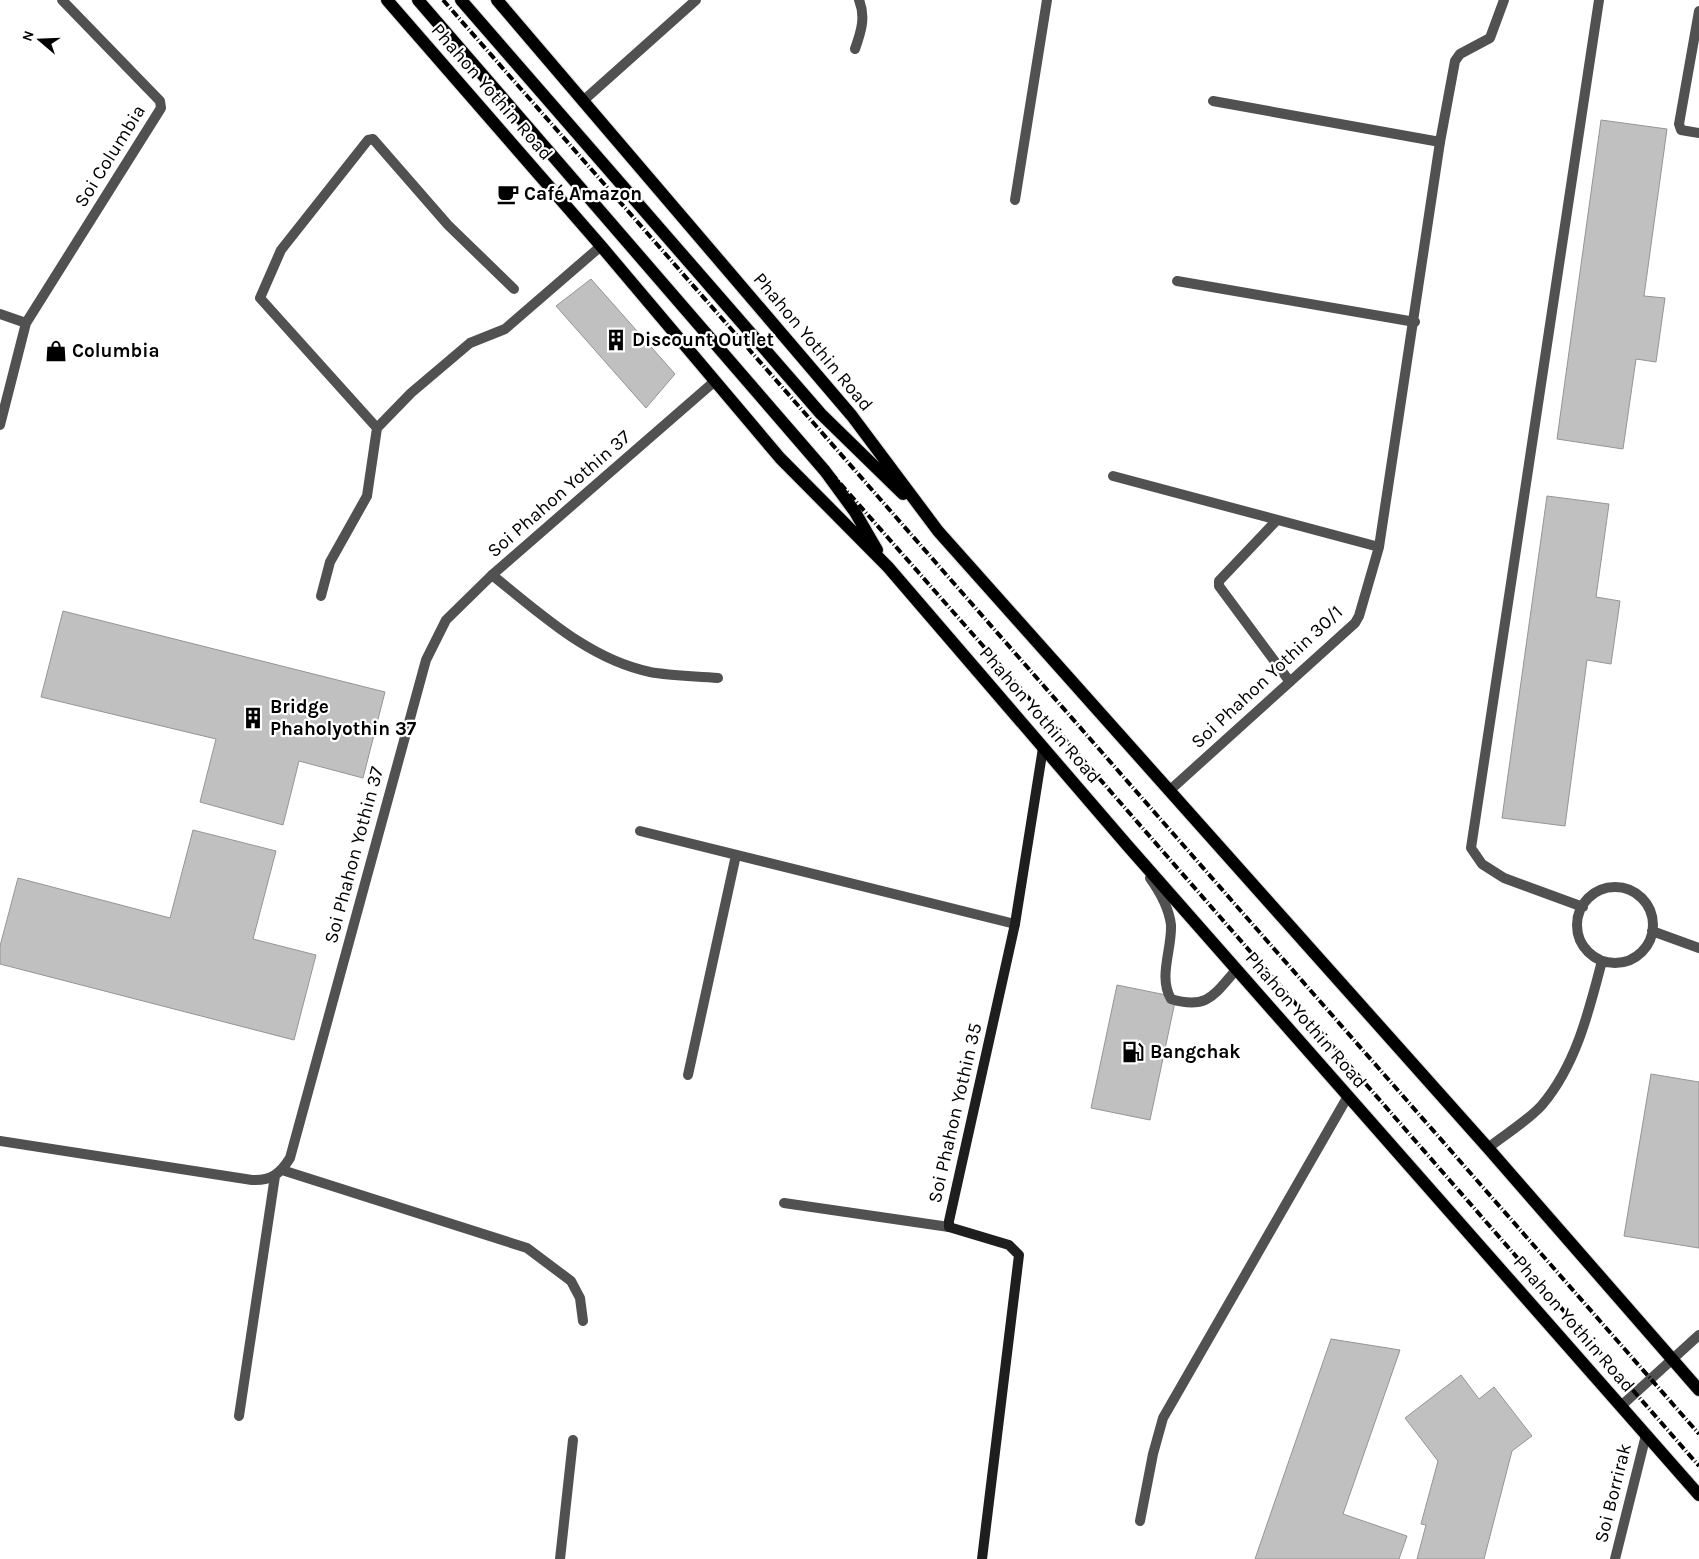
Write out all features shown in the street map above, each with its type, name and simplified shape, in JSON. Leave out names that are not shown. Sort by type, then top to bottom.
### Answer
[{"type":"main road","name":"Phahon Yothin Road","points":[[387,0],[601,246],[780,458],[888,568],[1236,970],[1699,1495]]},
{"type":"main road","name":"Phahon Yothin Road","points":[[418,0],[825,471],[855,512],[888,568]]},
{"type":"main road","name":"Phahon Yothin Road","points":[[461,0],[821,414],[938,531],[1488,1148],[1699,1390]]},
{"type":"main road","name":"Phahon Yothin Road","points":[[497,0],[852,416],[938,531]]},
{"type":"street","name":"Soi Columbia","points":[[0,424],[26,323],[161,108],[160,101],[62,0]]},
{"type":"street","points":[[584,100],[696,0]]},
{"type":"street","points":[[855,49],[863,25],[863,9],[859,0]]},
{"type":"street","points":[[1015,200],[1047,0]]},
{"type":"street","name":"Soi Phahon Yothin 30/1","points":[[1169,791],[1355,623],[1379,547],[1440,142],[1455,61],[1460,54],[1490,38],[1504,0]]},
{"type":"street","points":[[1583,907],[1504,878],[1482,864],[1471,848],[1599,0]]},
{"type":"street","points":[[1699,11],[1679,124],[1681,130],[1699,133]]},
{"type":"street","points":[[1214,101],[1440,142]]},
{"type":"street","points":[[377,428],[260,298],[280,250],[368,140],[373,139],[448,225],[514,289]]},
{"type":"street","points":[[321,596],[330,562],[367,496],[377,428],[411,393],[470,343],[505,329],[601,246]]},
{"type":"street","points":[[1178,281],[1414,322]]},
{"type":"street","points":[[0,314],[26,323]]},
{"type":"street","name":"Soi Phahon Yothin 37","points":[[239,1416],[278,1173],[290,1158],[426,660],[446,620],[492,575],[716,381]]},
{"type":"street","points":[[1113,476],[1379,547]]},
{"type":"street","points":[[1278,520],[1219,581],[1219,586],[1290,682]]},
{"type":"street","points":[[492,575],[569,635],[611,659],[650,672],[718,678]]},
{"type":"street","name":"Soi Phahon Yothin 35","points":[[982,1559],[1019,1255],[1009,1246],[949,1227],[1015,924],[1043,748]]},
{"type":"street","points":[[640,832],[1015,924]]},
{"type":"street","points":[[1127,845],[1165,904],[1171,924],[1166,990],[1171,999],[1189,1004],[1204,1001],[1218,990],[1236,970]]},
{"type":"street","points":[[688,1074],[736,856]]},
{"type":"street","points":[[1614,887],[1629,890],[1641,897],[1650,910],[1653,924],[1651,938],[1643,952],[1632,960],[1617,964],[1602,961],[1590,954],[1581,942],[1578,928],[1579,914],[1583,907],[1599,891],[1614,887]]},
{"type":"street","points":[[1652,931],[1699,948]]},
{"type":"street","points":[[1488,1148],[1542,1106],[1564,1070],[1579,1041],[1590,1010],[1602,961]]},
{"type":"street","points":[[1140,1521],[1153,1454],[1163,1418],[1348,1096]]},
{"type":"street","points":[[0,1141],[252,1180],[264,1180],[278,1173],[527,1248],[572,1281],[580,1298],[583,1321]]},
{"type":"street","points":[[784,1203],[949,1227]]},
{"type":"street","points":[[1621,1406],[1699,1335]]},
{"type":"street","name":"Soi Borrirak","points":[[1614,1559],[1646,1435]]},
{"type":"street","points":[[560,1559],[573,1440]]},
{"type":"building","points":[[1601,120],[1667,129],[1644,296],[1665,298],[1656,362],[1636,359],[1623,449],[1557,439]]},
{"type":"building","name":"Discount Outlet","points":[[591,279],[675,374],[646,408],[556,306]]},
{"type":"building","points":[[1547,496],[1609,504],[1596,597],[1620,601],[1611,664],[1587,660],[1565,826],[1502,818]]},
{"type":"building","name":"Bridge Phaholyothin 37","points":[[63,611],[385,692],[363,778],[299,761],[283,825],[200,802],[216,739],[41,697]]},
{"type":"building","points":[[193,830],[276,851],[253,939],[316,955],[294,1040],[0,964],[0,946],[18,878],[170,918]]},
{"type":"building","name":"Bangchak","points":[[1117,985],[1176,997],[1150,1120],[1091,1108]]},
{"type":"building","points":[[1651,1074],[1699,1082],[1699,1248],[1624,1236]]},
{"type":"building","points":[[1331,1339],[1400,1350],[1343,1514],[1407,1536],[1399,1559],[1255,1559]]},
{"type":"building","points":[[1461,1375],[1479,1399],[1494,1387],[1532,1436],[1512,1451],[1484,1559],[1417,1559],[1426,1525],[1421,1524],[1438,1461],[1405,1418]]},
{"type":"railway","points":[[415,0],[1050,722],[1699,1466]]},
{"type":"railway","points":[[443,0],[1699,1434]]},
{"type":"place","name":"Café Amazon","points":[[508,194]]},
{"type":"place","name":"Discount Outlet","points":[[616,340]]},
{"type":"place","name":"Columbia","points":[[56,351]]},
{"type":"place","name":"Bridge Phaholyothin 37","points":[[253,718]]},
{"type":"place","name":"Bangchak","points":[[1133,1052]]}]
